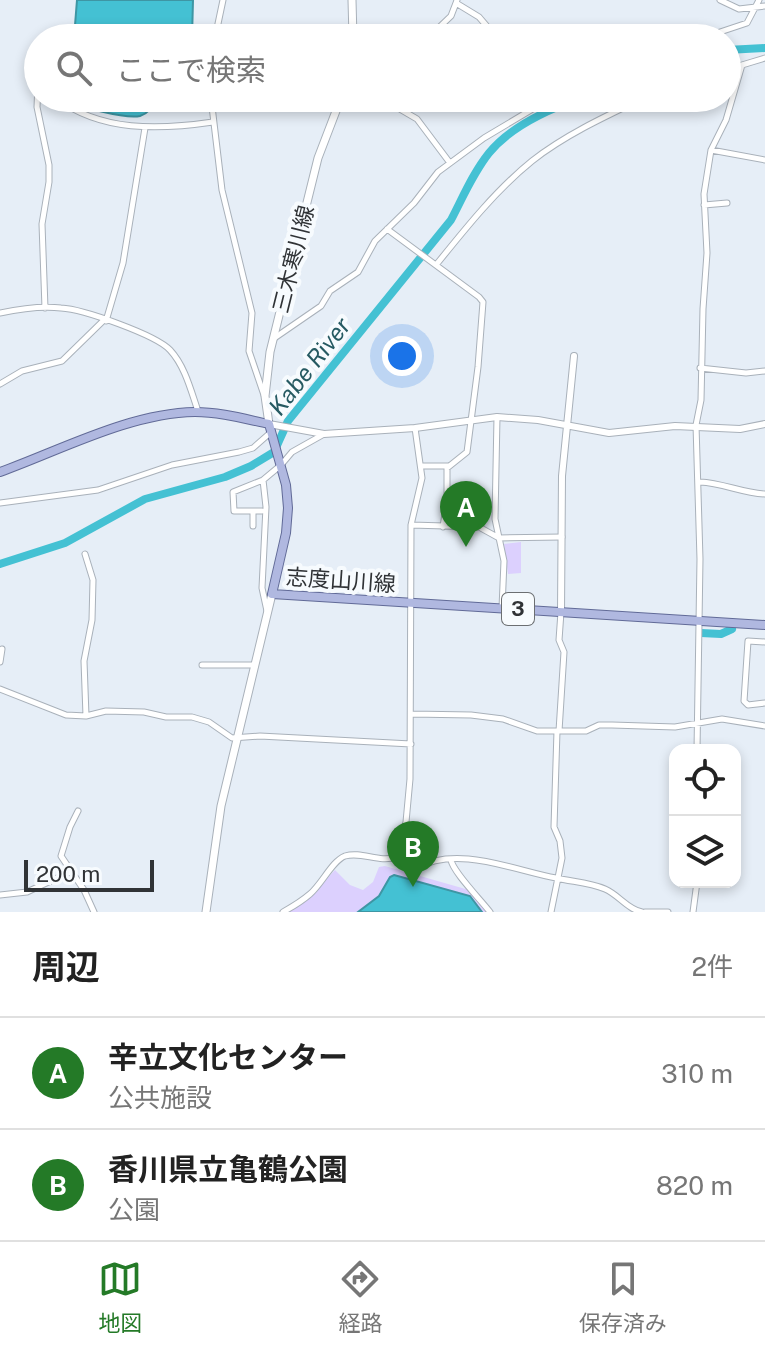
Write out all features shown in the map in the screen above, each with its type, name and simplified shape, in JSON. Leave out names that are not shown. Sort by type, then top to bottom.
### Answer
[{"type":"main road","points":[[352,0],[353,24]]},
{"type":"main road","name":"三木寒川線","points":[[272,429],[265,396],[266,369],[318,158],[336,112]]},
{"type":"main road","points":[[0,472],[135,421],[199,412],[272,429]]},
{"type":"main road","name":"志度山川線","points":[[272,429],[287,494],[288,520],[272,594],[765,625]]},
{"type":"main road","points":[[206,912],[219,818],[272,594]]},
{"type":"street","points":[[218,24],[223,0]]},
{"type":"street","points":[[720,0],[739,9],[765,6]]},
{"type":"street","points":[[741,26],[750,21],[759,0]]},
{"type":"street","points":[[444,24],[456,2],[484,24]]},
{"type":"street","points":[[741,68],[742,65],[765,58]]},
{"type":"street","points":[[38,112],[49,165],[42,224],[45,308]]},
{"type":"street","points":[[77,112],[93,119],[145,128],[164,129],[213,122]]},
{"type":"street","points":[[212,112],[222,190],[252,313],[249,351],[265,396]]},
{"type":"street","points":[[407,112],[417,119],[450,163]]},
{"type":"street","points":[[273,339],[321,306],[330,291],[358,272],[369,249],[414,203],[438,172],[526,112]]},
{"type":"street","points":[[435,264],[486,206],[530,163],[617,112]]},
{"type":"street","points":[[697,744],[700,482],[697,428],[707,253],[704,205],[711,150],[728,112]]},
{"type":"street","points":[[0,384],[22,371],[62,361],[105,321],[123,263],[145,128]]},
{"type":"street","points":[[711,150],[765,160]]},
{"type":"street","points":[[704,205],[727,203]]},
{"type":"street","points":[[387,229],[483,302],[467,452],[448,466],[421,466]]},
{"type":"street","points":[[0,313],[66,308],[148,336],[165,346],[178,361],[199,412]]},
{"type":"street","points":[[551,912],[562,851],[554,827],[564,652],[559,640],[562,476],[574,356]]},
{"type":"street","points":[[700,368],[746,373],[765,371]]},
{"type":"street","points":[[497,417],[495,519],[504,561],[502,608]]},
{"type":"street","points":[[0,503],[92,491],[172,465],[239,452],[253,448],[272,429],[324,434],[415,428],[497,417],[538,420],[609,433],[665,427],[730,429],[765,424]]},
{"type":"street","points":[[396,857],[406,822],[411,744],[412,714],[408,682],[411,513],[420,491],[421,466],[415,428]]},
{"type":"street","points":[[262,511],[234,511],[233,492],[263,480],[292,452],[324,434]]},
{"type":"street","points":[[443,527],[448,466]]},
{"type":"street","points":[[263,480],[266,515],[262,588],[268,611]]},
{"type":"street","points":[[700,482],[746,493],[765,494]]},
{"type":"street","points":[[253,511],[253,526]]},
{"type":"street","points":[[411,525],[479,527],[499,538],[562,537]]},
{"type":"street","points":[[85,554],[93,580],[92,620],[84,661],[86,716]]},
{"type":"street","points":[[765,642],[748,641],[744,701],[748,705],[765,703]]},
{"type":"street","points":[[0,662],[2,649]]},
{"type":"street","points":[[202,665],[256,665]]},
{"type":"street","points":[[0,689],[57,713],[86,716],[106,711],[144,712],[166,717],[192,717],[209,722],[232,738],[260,736],[411,744]]},
{"type":"street","points":[[412,714],[503,719],[537,731],[586,731],[599,725],[671,727],[722,719],[765,726]]},
{"type":"street","points":[[78,811],[61,852],[94,912]]},
{"type":"street","points":[[283,912],[310,894],[339,859],[352,855],[388,860],[396,857]]},
{"type":"street","points":[[396,857],[416,868],[427,862],[481,859],[507,868],[588,883],[606,889],[632,909],[668,912]]},
{"type":"street","points":[[451,860],[454,871],[490,912]]},
{"type":"street","points":[[0,895],[27,892],[70,872]]},
{"type":"street","points":[[693,912],[696,888]]},
{"type":"shaded area","points":[[521,542],[521,573],[508,574],[504,544]]},
{"type":"shaded area","points":[[385,866],[469,890],[490,912],[284,912],[310,896],[335,870],[350,885],[363,890],[373,882],[379,867]]},
{"type":"water","points":[[77,0],[193,0],[192,24],[75,24]]},
{"type":"water","points":[[105,112],[147,112],[140,116]]},
{"type":"water","points":[[394,875],[470,896],[482,912],[358,912],[379,896]]},
{"type":"waterway","name":"Kabe River","points":[[741,49],[765,48]]},
{"type":"waterway","name":"Kabe River","points":[[0,564],[65,543],[145,499],[225,477],[274,452],[288,421],[451,220],[489,153],[508,135],[546,112]]},
{"type":"waterway","points":[[701,633],[721,634],[732,629]]},
{"type":"place","name":"辛立文化センター","points":[[466,547]]},
{"type":"place","name":"香川県立亀鶴公園","points":[[413,887]]}]
